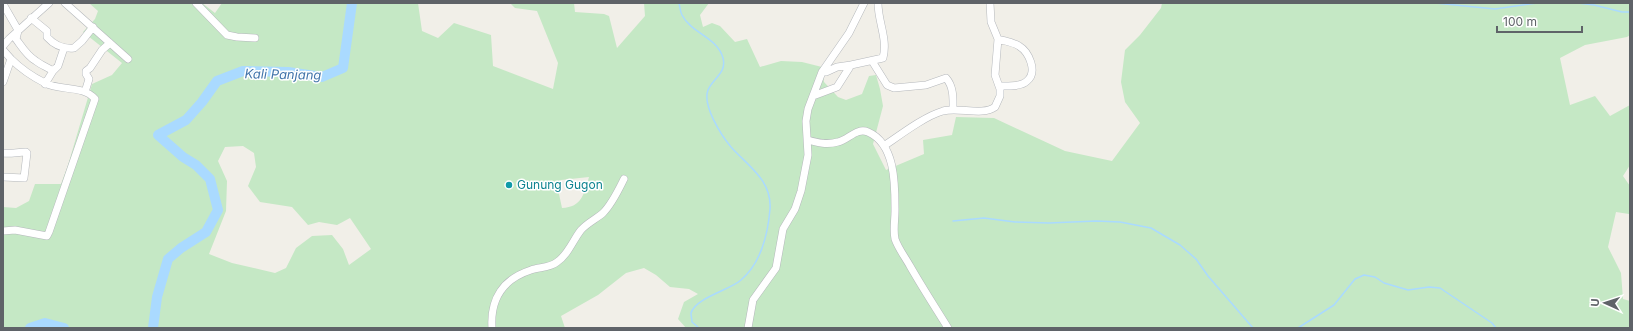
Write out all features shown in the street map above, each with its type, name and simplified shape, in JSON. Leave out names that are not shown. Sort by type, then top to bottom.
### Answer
[{"type":"street","points":[[3,46],[18,30],[49,3]]},
{"type":"street","points":[[65,3],[93,26],[128,59]]},
{"type":"street","points":[[196,3],[227,35],[237,38],[255,38]]},
{"type":"street","points":[[748,328],[753,300],[776,268],[783,229],[797,204],[807,164],[808,140],[806,121],[808,109],[822,72],[854,25],[864,3]]},
{"type":"street","points":[[822,72],[826,72],[837,67],[883,58],[885,44],[878,11],[878,3]]},
{"type":"street","points":[[884,146],[935,114],[953,110],[988,111],[994,108],[1000,99],[999,86],[995,75],[998,39],[991,22],[990,3]]},
{"type":"street","points":[[3,4],[18,30],[16,39],[27,54],[37,62],[42,63],[53,71]]},
{"type":"street","points":[[31,18],[47,31],[47,37],[50,40],[58,46],[64,48],[74,48],[82,41],[93,26]]},
{"type":"street","points":[[998,39],[1020,47],[1030,58],[1032,67],[1029,78],[1025,83],[999,86]]},
{"type":"street","points":[[85,92],[89,80],[86,71],[90,68],[102,50],[110,43]]},
{"type":"street","points":[[45,84],[58,66],[64,48]]},
{"type":"street","points":[[3,50],[11,59],[45,84],[85,92],[92,95],[95,101],[47,236],[15,230],[3,231]]},
{"type":"street","points":[[3,82],[11,59]]},
{"type":"street","points":[[872,61],[887,85],[894,88],[926,85],[946,78],[952,88],[953,110]]},
{"type":"street","points":[[813,96],[836,87],[852,65]]},
{"type":"street","points":[[808,140],[823,144],[832,143],[843,141],[855,133],[866,131],[872,134],[884,146],[890,158],[895,188],[895,238],[910,267],[948,328]]},
{"type":"street","points":[[3,153],[11,154],[14,152],[26,152],[27,154],[24,178],[3,177]]},
{"type":"street","points":[[492,328],[492,307],[495,298],[501,290],[521,274],[558,262],[581,230],[602,213],[612,202],[624,179]]},
{"type":"green space","points":[[89,3],[202,3],[215,13],[222,3],[418,3],[422,31],[438,38],[454,23],[491,35],[493,66],[553,89],[558,63],[537,11],[515,8],[510,3],[574,3],[575,12],[604,14],[609,16],[617,48],[645,16],[644,3],[709,3],[700,15],[703,27],[712,23],[720,26],[735,42],[747,39],[760,67],[781,61],[802,62],[822,67],[824,82],[838,97],[846,100],[862,94],[869,76],[876,75],[883,106],[873,144],[886,170],[924,154],[923,140],[952,135],[956,117],[994,118],[1065,151],[1112,161],[1140,123],[1125,102],[1121,82],[1125,50],[1140,35],[1161,8],[1162,3],[1630,3],[1630,35],[1627,37],[1585,45],[1560,58],[1570,105],[1595,96],[1610,116],[1630,105],[1630,165],[1623,176],[1630,186],[1630,212],[1629,214],[1616,212],[1608,247],[1621,273],[1623,299],[1630,301],[1630,328],[686,328],[678,319],[684,302],[698,294],[689,289],[670,287],[656,275],[644,268],[626,273],[598,295],[561,316],[565,328],[3,328],[3,207],[16,208],[29,201],[35,184],[61,184],[92,84],[112,75],[122,63],[83,32],[95,19],[98,11]],"holes":[[[243,146],[254,153],[256,167],[248,186],[260,202],[292,207],[308,225],[319,222],[337,225],[350,218],[371,249],[349,265],[343,249],[332,235],[312,236],[296,248],[286,268],[275,273],[232,263],[209,254],[226,211],[227,181],[218,161],[225,147]],[[589,177],[584,194],[578,202],[569,207],[562,208],[559,194],[561,180]]]},
{"type":"waterway","name":"Kali Panjang","points":[[153,328],[157,297],[168,259],[181,248],[206,232],[218,210],[210,179],[196,165],[183,157],[158,135],[186,120],[202,102],[217,81],[243,71],[288,72],[322,77],[343,68],[352,3]]},
{"type":"waterway","points":[[679,3],[681,14],[686,21],[716,45],[723,58],[723,68],[710,86],[707,96],[710,111],[714,120],[722,135],[731,147],[758,174],[770,199],[769,218],[765,238],[754,265],[736,284],[706,299],[694,308],[691,313],[692,322],[699,328]]},
{"type":"waterway","points":[[1435,3],[1495,9],[1537,3]]},
{"type":"waterway","points":[[1578,3],[1594,5],[1622,12],[1630,12]]},
{"type":"waterway","points":[[953,221],[984,218],[1015,222],[1049,223],[1096,221],[1120,222],[1151,228],[1180,245],[1196,259],[1208,276],[1253,328]]},
{"type":"waterway","points":[[1298,328],[1334,305],[1355,279],[1364,275],[1375,277],[1384,283],[1408,290],[1429,287],[1440,288],[1492,323],[1496,328]]},
{"type":"waterway","name":"Kali Panjang","points":[[30,328],[45,323],[64,328]]},
{"type":"place","name":"Gunung Gugon","points":[[509,185]]}]
